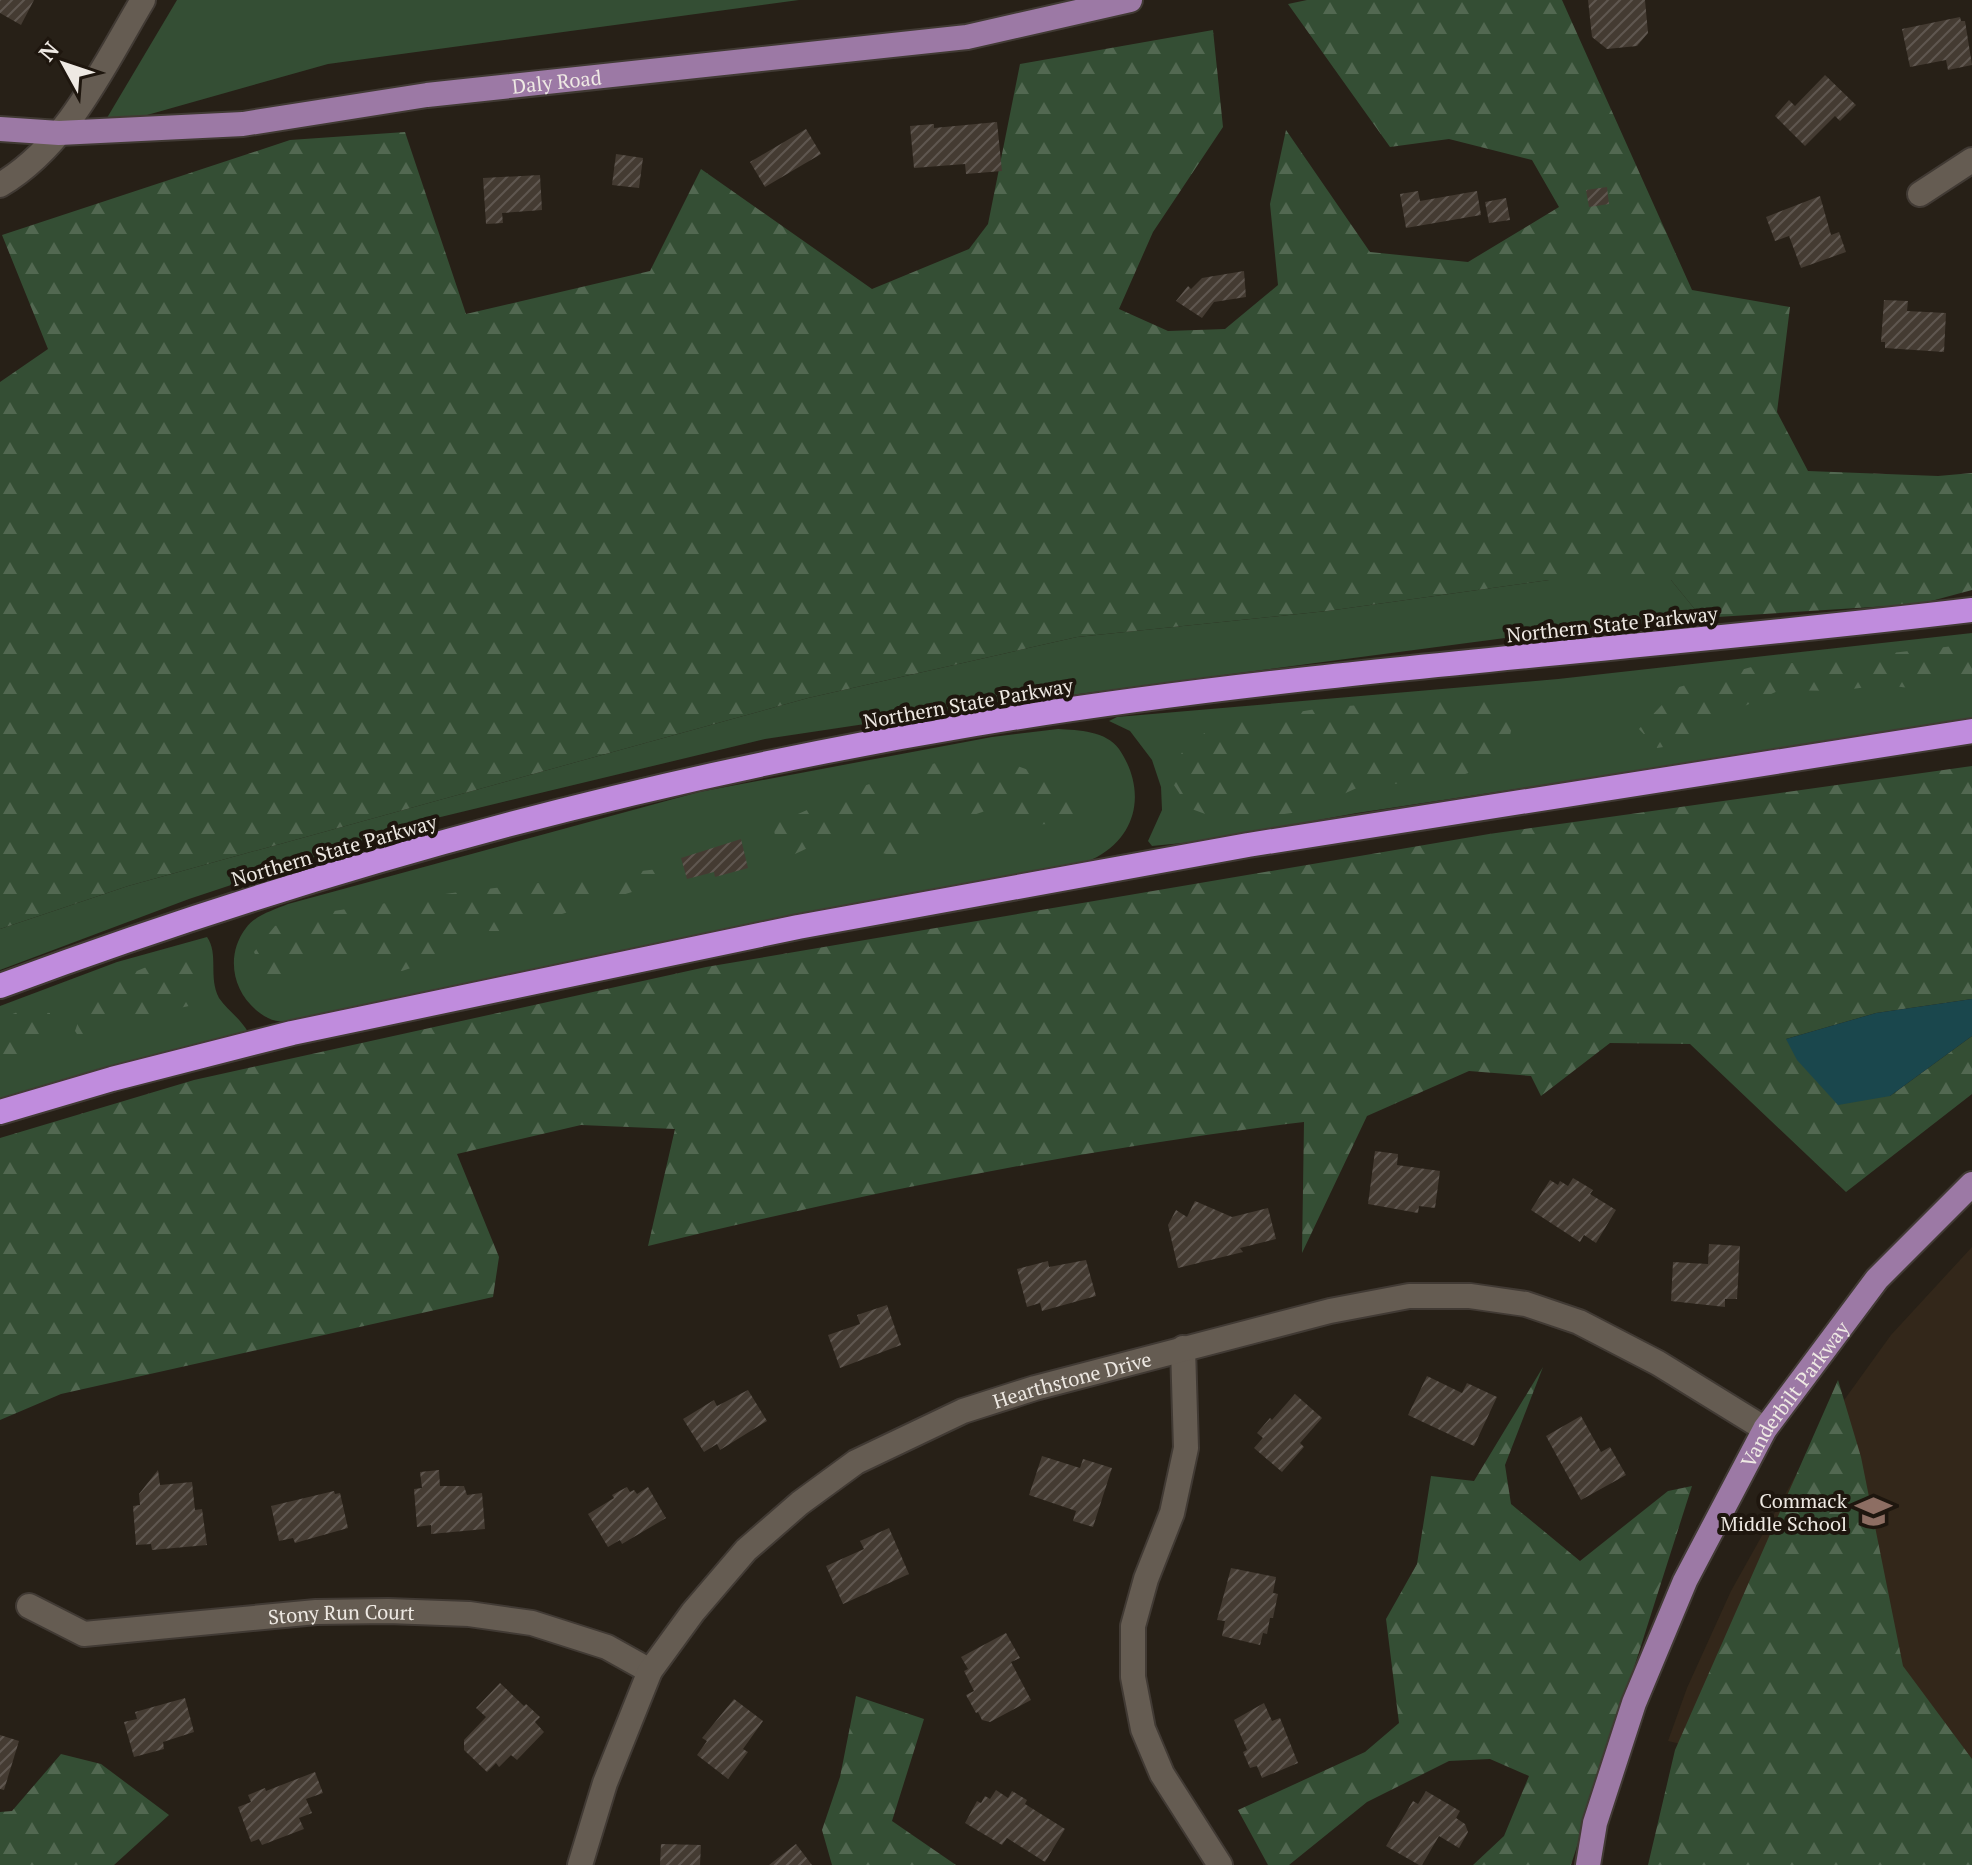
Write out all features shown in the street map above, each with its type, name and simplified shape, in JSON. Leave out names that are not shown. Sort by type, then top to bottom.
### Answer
[{"type":"highway","name":"Northern State Parkway","points":[[0,986],[253,899],[462,838],[668,786],[902,737],[1198,691],[1972,610]]},
{"type":"highway","points":[[0,1112],[112,1079],[280,1036],[798,927],[1248,845],[1972,731]]},
{"type":"main road","name":"Daly Road","points":[[0,129],[59,133],[243,124],[427,95],[967,37],[1130,0]]},
{"type":"main road","name":"Vanderbilt Parkway","points":[[1588,1865],[1595,1823],[1634,1703],[1685,1581],[1765,1429],[1877,1279],[1972,1184]]},
{"type":"street","points":[[0,185],[29,167],[59,133],[143,0]]},
{"type":"street","points":[[1920,194],[1972,160]]},
{"type":"street","name":"Hearthstone Drive","points":[[580,1865],[605,1783],[650,1671],[693,1612],[746,1550],[800,1503],[856,1462],[963,1411],[1035,1388],[1330,1311],[1395,1298],[1470,1296],[1526,1304],[1579,1322],[1658,1363],[1765,1429]]},
{"type":"street","points":[[1183,1348],[1186,1448],[1172,1513],[1146,1579],[1133,1626],[1133,1677],[1143,1729],[1162,1774],[1220,1865]]},
{"type":"street","name":"Stony Run Court","points":[[29,1606],[84,1634],[316,1612],[469,1614],[532,1623],[607,1647],[650,1671]]},
{"type":"shaded area","name":"Commack Middle School","points":[[1972,1247],[1972,1815],[1668,1741],[1687,1688],[1731,1591],[1816,1439],[1891,1335]]},
{"type":"green space","points":[[177,0],[799,0],[328,64],[101,128]]},
{"type":"green space","points":[[1307,0],[1562,0],[1692,290],[1790,307],[1777,412],[1808,471],[1938,476],[1972,473],[1972,590],[1920,604],[1702,618],[1671,580],[1549,580],[1327,611],[1077,637],[808,698],[128,886],[0,929],[0,382],[48,349],[2,235],[290,140],[405,132],[466,314],[650,271],[701,169],[872,289],[969,249],[988,224],[1020,64],[1213,30],[1223,127],[1153,232],[1119,309],[1168,331],[1225,329],[1278,285],[1270,204],[1286,130],[1370,252],[1468,262],[1559,207],[1532,160],[1449,139],[1390,147],[1288,4]]},
{"type":"green space","points":[[1549,580],[1671,580],[1702,618],[1551,632],[965,709],[765,739],[420,822],[189,899],[0,970],[0,929],[128,886],[808,698],[1077,637],[1327,611]]},
{"type":"green space","points":[[1972,633],[1972,720],[1357,813],[1203,841],[1152,846],[1148,841],[1162,810],[1161,787],[1152,760],[1130,731],[1109,721],[1117,717],[1558,679]]},
{"type":"green space","points":[[1972,644],[1972,674],[1937,684],[1904,687],[1879,682],[1837,691],[1780,690],[1738,709],[1696,742],[1657,748],[1639,729],[1679,687],[1766,663],[1802,663]]},
{"type":"green space","points":[[1487,695],[1513,722],[1504,762],[1449,779],[1359,787],[1306,811],[1227,822],[1189,808],[1168,776],[1187,744],[1216,726],[1322,708]]},
{"type":"green space","points":[[1058,729],[1107,738],[1119,749],[1133,779],[1135,794],[1130,822],[1111,847],[1081,864],[919,891],[304,1020],[281,1022],[268,1018],[247,1001],[236,978],[235,952],[246,928],[260,916],[288,904],[699,792],[992,737]]},
{"type":"green space","points":[[948,759],[998,759],[1065,785],[1085,808],[1052,824],[1015,825],[991,809],[956,821],[908,859],[873,851],[857,835],[844,831],[780,861],[773,825],[857,788]]},
{"type":"green space","points":[[1972,766],[1972,999],[1876,1013],[1786,1039],[1890,1096],[1972,1036],[1972,1094],[1846,1192],[1690,1044],[1610,1043],[1541,1096],[1531,1076],[1469,1071],[1367,1116],[1302,1253],[1304,1122],[1139,1145],[974,1174],[648,1246],[675,1129],[581,1125],[457,1154],[499,1257],[493,1297],[61,1394],[0,1420],[0,1138],[194,1080],[706,967],[1489,834]]},
{"type":"green space","points":[[667,868],[670,880],[508,931],[482,931],[452,954],[402,971],[385,968],[374,958],[343,955],[313,961],[282,981],[265,977],[254,952],[275,926],[314,914],[452,893]]},
{"type":"green space","points":[[207,937],[211,944],[214,982],[219,998],[248,1032],[0,1109],[0,1006],[117,962]]},
{"type":"green space","points":[[186,954],[197,965],[197,980],[189,1006],[117,1021],[87,1049],[75,1031],[89,991]]},
{"type":"green space","points":[[20,1011],[50,1013],[50,1048],[0,1068],[0,1019]]},
{"type":"green space","points":[[1543,1367],[1505,1465],[1511,1504],[1580,1561],[1668,1491],[1692,1486],[1571,1865],[1473,1865],[1504,1836],[1529,1776],[1490,1759],[1449,1761],[1367,1802],[1289,1865],[1268,1865],[1238,1810],[1365,1752],[1399,1723],[1386,1619],[1417,1564],[1431,1476],[1474,1481]]},
{"type":"green space","points":[[1838,1380],[1861,1457],[1903,1666],[1972,1759],[1972,1865],[1648,1865],[1675,1750]]},
{"type":"green space","points":[[856,1696],[924,1719],[892,1821],[956,1865],[832,1865],[822,1830],[840,1777]]},
{"type":"green space","points":[[61,1754],[101,1764],[169,1815],[114,1865],[0,1865],[0,1812],[12,1811]]},
{"type":"water","points":[[1972,999],[1972,1036],[1890,1096],[1838,1105],[1797,1060],[1786,1039],[1876,1013]]},
{"type":"building","points":[[0,0],[34,0],[21,25],[0,13]]},
{"type":"building","points":[[1588,0],[1645,0],[1648,33],[1637,46],[1607,49],[1592,37]]},
{"type":"building","points":[[1960,17],[1961,21],[1965,21],[1972,65],[1948,70],[1946,60],[1910,67],[1902,29]]},
{"type":"building","points":[[1825,75],[1856,105],[1840,121],[1835,116],[1805,146],[1775,116],[1789,100],[1795,106]]},
{"type":"building","points":[[997,122],[1002,171],[966,174],[965,164],[914,168],[910,126],[934,124],[934,128]]},
{"type":"building","points":[[806,129],[821,154],[765,187],[750,162]]},
{"type":"building","points":[[616,154],[643,158],[639,188],[612,185]]},
{"type":"building","points":[[540,175],[542,210],[502,213],[503,223],[486,224],[483,178]]},
{"type":"building","points":[[1607,187],[1609,204],[1589,207],[1586,190]]},
{"type":"building","points":[[1418,191],[1420,201],[1477,191],[1481,215],[1406,228],[1400,194]]},
{"type":"building","points":[[1820,196],[1831,235],[1839,232],[1846,252],[1801,268],[1789,236],[1775,241],[1766,217]]},
{"type":"building","points":[[1506,198],[1510,220],[1489,223],[1485,202]]},
{"type":"building","points":[[1244,271],[1246,297],[1214,302],[1202,318],[1176,301],[1188,286],[1191,289],[1202,278]]},
{"type":"building","points":[[1884,300],[1908,301],[1907,311],[1946,313],[1944,352],[1885,348],[1885,342],[1881,342]]},
{"type":"building","points":[[741,839],[748,868],[715,877],[714,872],[687,879],[681,858]]},
{"type":"building","points":[[1375,1151],[1398,1154],[1397,1165],[1440,1171],[1435,1208],[1419,1206],[1418,1213],[1368,1204]]},
{"type":"building","points":[[1573,1178],[1593,1190],[1590,1194],[1616,1210],[1596,1243],[1584,1235],[1580,1242],[1531,1210],[1550,1180],[1568,1186]]},
{"type":"building","points":[[1195,1201],[1232,1217],[1268,1208],[1276,1239],[1240,1248],[1243,1252],[1178,1268],[1168,1225],[1176,1210],[1187,1217]]},
{"type":"building","points":[[1709,1244],[1740,1246],[1737,1299],[1725,1299],[1725,1307],[1671,1301],[1673,1262],[1708,1264]]},
{"type":"building","points":[[1086,1260],[1096,1296],[1042,1311],[1040,1303],[1027,1307],[1017,1269],[1048,1261],[1049,1267]]},
{"type":"building","points":[[887,1305],[901,1345],[840,1368],[828,1335],[860,1324],[857,1315]]},
{"type":"building","points":[[1427,1376],[1462,1393],[1467,1383],[1497,1397],[1474,1446],[1408,1415]]},
{"type":"building","points":[[748,1390],[767,1421],[720,1450],[717,1444],[704,1452],[683,1419],[714,1400],[717,1406]]},
{"type":"building","points":[[1295,1394],[1322,1418],[1300,1443],[1304,1447],[1282,1472],[1254,1448],[1263,1438],[1257,1433]]},
{"type":"building","points":[[1581,1416],[1601,1452],[1610,1447],[1626,1475],[1581,1500],[1546,1436]]},
{"type":"building","points":[[1042,1456],[1080,1468],[1083,1459],[1112,1468],[1093,1527],[1073,1521],[1076,1511],[1029,1495]]},
{"type":"building","points":[[158,1470],[160,1485],[192,1482],[195,1510],[202,1509],[207,1545],[152,1550],[151,1544],[136,1545],[133,1506],[140,1505],[139,1494]]},
{"type":"building","points":[[439,1470],[440,1486],[464,1486],[467,1495],[482,1493],[485,1529],[431,1534],[431,1525],[417,1527],[414,1489],[422,1488],[420,1472]]},
{"type":"building","points":[[627,1487],[637,1494],[648,1487],[666,1518],[622,1544],[620,1540],[608,1547],[588,1514]]},
{"type":"building","points":[[334,1491],[335,1494],[340,1493],[348,1528],[295,1543],[293,1538],[279,1541],[271,1506]]},
{"type":"building","points":[[889,1528],[909,1574],[843,1604],[826,1566],[864,1549],[860,1541]]},
{"type":"building","points":[[1231,1568],[1276,1577],[1273,1593],[1278,1594],[1273,1618],[1270,1618],[1267,1634],[1263,1633],[1260,1645],[1222,1636],[1225,1621],[1217,1620]]},
{"type":"building","points":[[1006,1633],[1020,1658],[1011,1662],[1031,1700],[990,1722],[982,1720],[966,1695],[974,1691],[961,1657]]},
{"type":"building","points":[[500,1683],[540,1717],[535,1722],[544,1732],[517,1760],[511,1755],[499,1767],[496,1763],[487,1772],[464,1750],[464,1740],[486,1717],[476,1708]]},
{"type":"building","points":[[185,1698],[194,1732],[163,1742],[164,1749],[134,1757],[124,1722],[137,1719],[135,1712]]},
{"type":"building","points":[[734,1699],[763,1721],[743,1749],[748,1752],[728,1779],[697,1755],[707,1741],[702,1738]]},
{"type":"building","points":[[1264,1703],[1272,1721],[1280,1718],[1298,1763],[1262,1778],[1257,1766],[1250,1768],[1243,1752],[1247,1750],[1234,1720]]},
{"type":"building","points":[[0,1735],[19,1741],[4,1790],[0,1789]]},
{"type":"building","points":[[315,1772],[323,1793],[306,1799],[312,1813],[299,1818],[304,1829],[262,1845],[259,1839],[251,1842],[238,1807],[251,1802],[248,1795]]},
{"type":"building","points":[[996,1790],[1008,1798],[1012,1791],[1027,1800],[1025,1804],[1065,1829],[1045,1862],[1007,1838],[1002,1845],[965,1823],[977,1801],[981,1803],[985,1796],[990,1799]]},
{"type":"building","points":[[1426,1791],[1460,1811],[1456,1818],[1465,1824],[1468,1832],[1459,1848],[1439,1836],[1422,1865],[1419,1865],[1386,1846],[1413,1801],[1418,1804]]},
{"type":"building","points":[[661,1844],[701,1845],[700,1865],[660,1865]]},
{"type":"building","points":[[796,1844],[812,1865],[769,1865]]},
{"type":"place","name":"Commack Middle School","points":[[1873,1511]]}]
